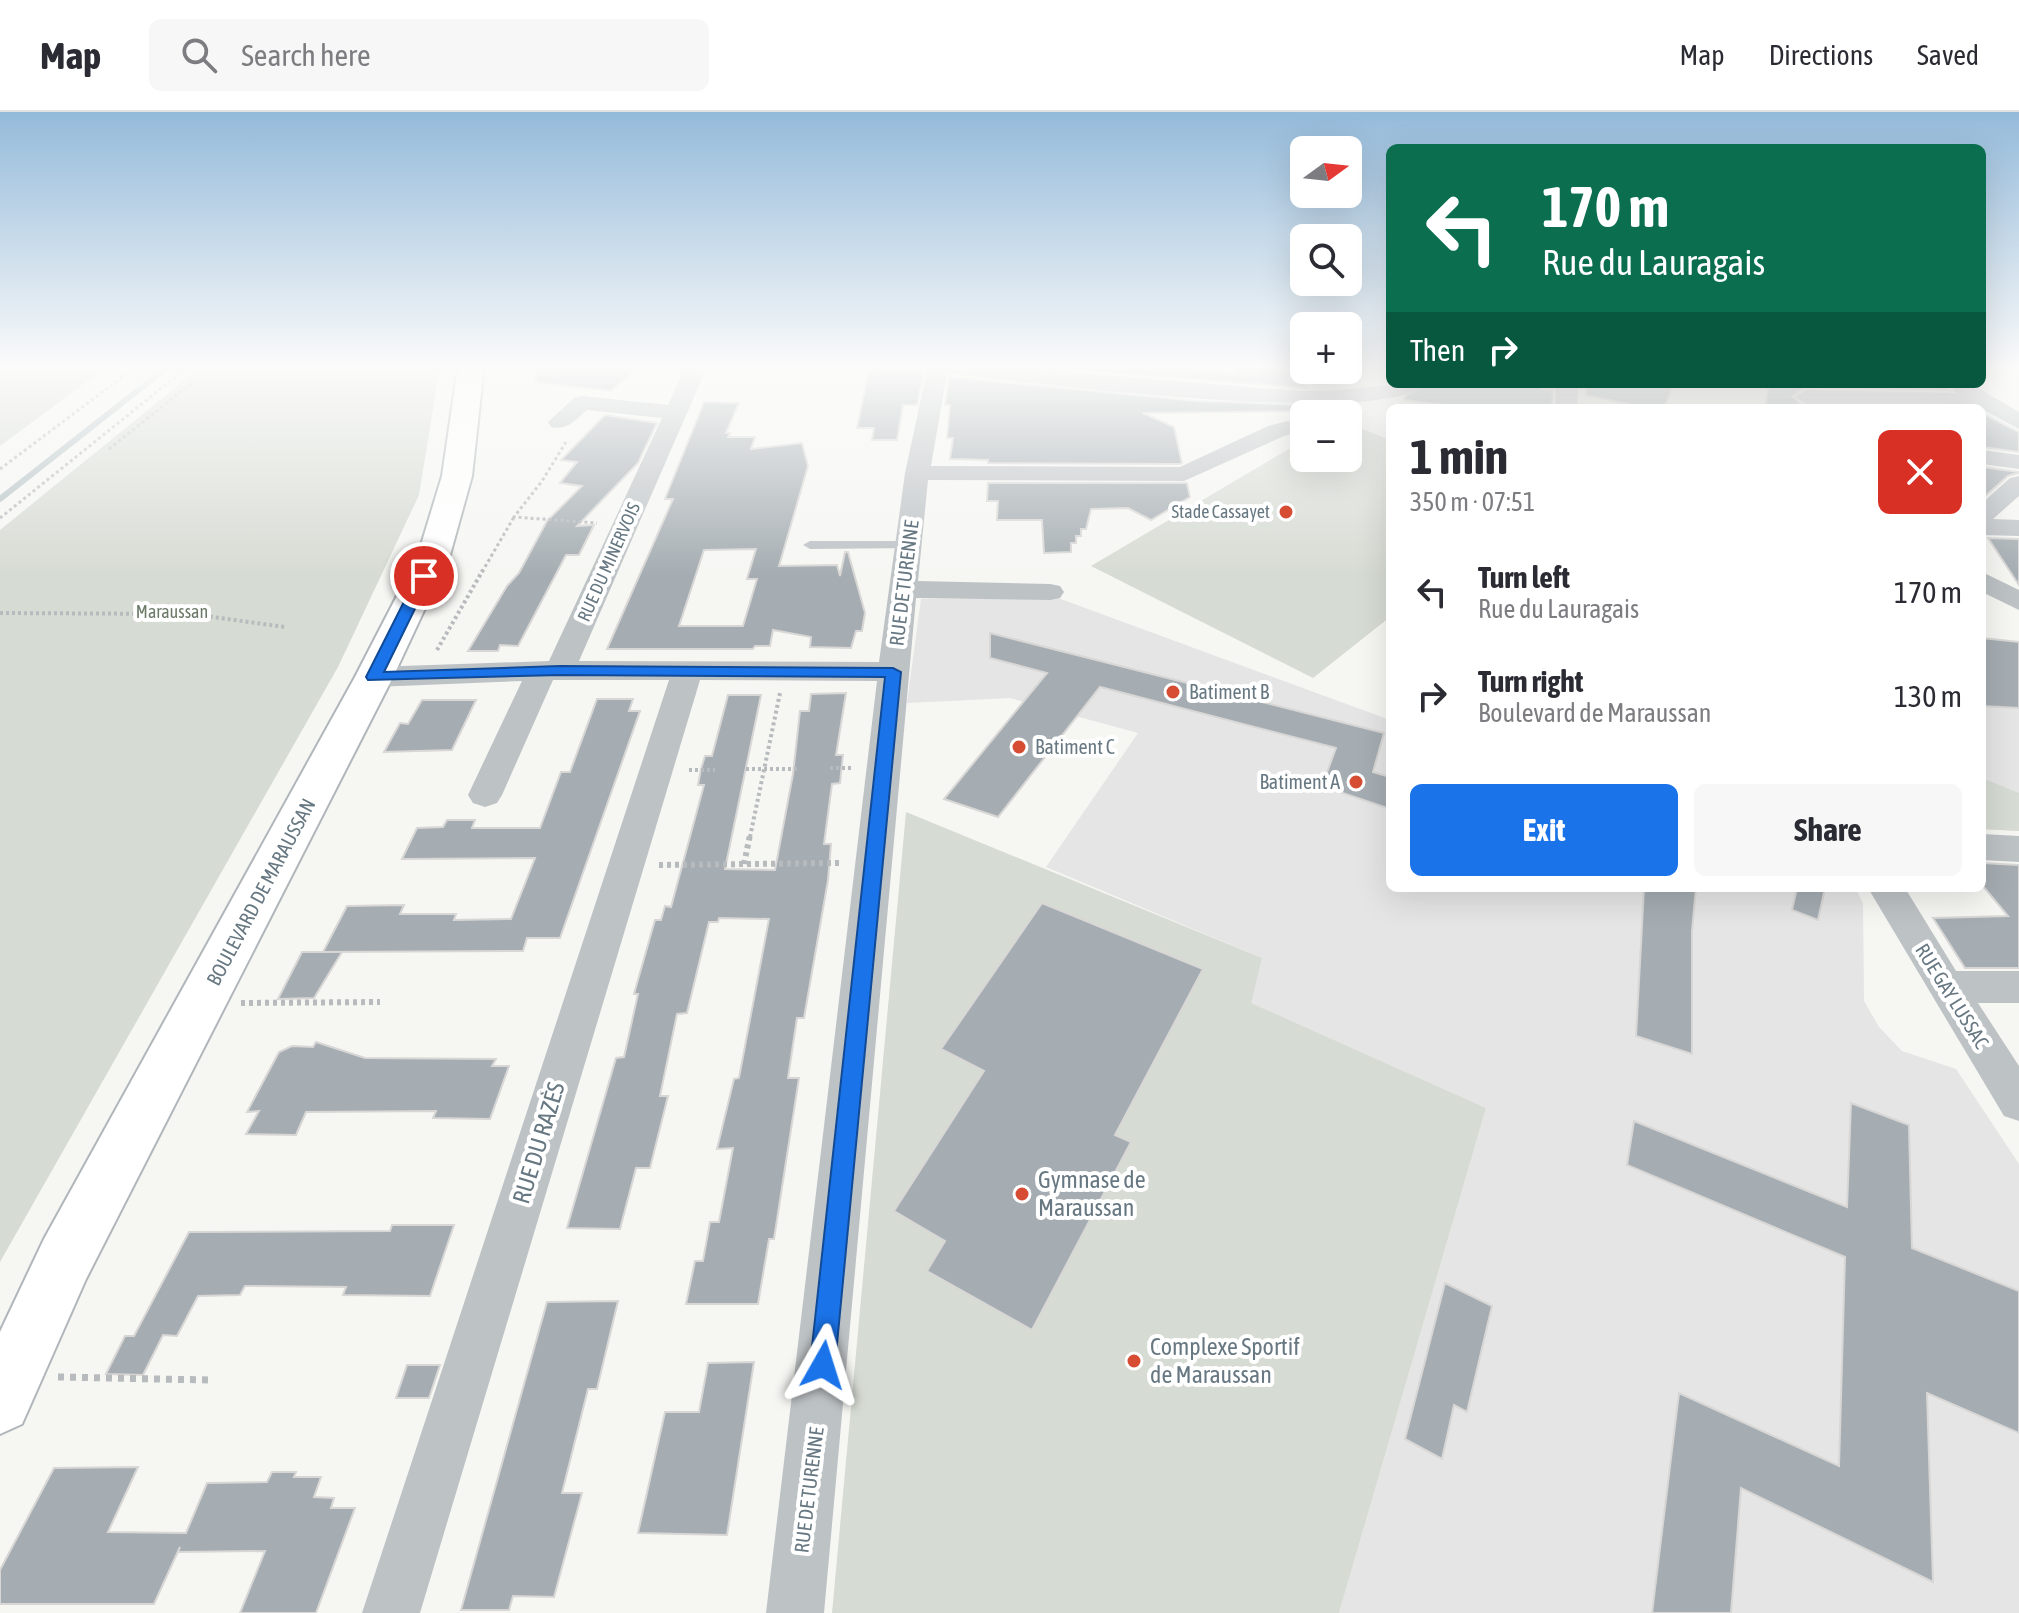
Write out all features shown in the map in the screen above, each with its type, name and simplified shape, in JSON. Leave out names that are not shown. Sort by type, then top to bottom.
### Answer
[{"type":"main road","name":"BOULEVARD DE MARAUSSAN","points":[[0,1334],[356,678],[417,556],[442,477],[449,436]]},
{"type":"main road","name":"BOULEVARD DE MARAUSSAN","points":[[6,1389],[65,1259],[374,677],[434,555],[457,476],[462,436]]},
{"type":"street","name":"RUE DU MINERVOIS","points":[[485,795],[626,525],[665,436]]},
{"type":"street","name":"RUE DE TURENNE","points":[[795,1613],[893,672],[917,473],[925,436]]},
{"type":"street","points":[[917,473],[1184,474],[1265,436]]},
{"type":"street","points":[[1986,458],[2019,462]]},
{"type":"street","points":[[1986,512],[2019,483]]},
{"type":"street","points":[[1986,527],[2019,528]]},
{"type":"street","points":[[1986,582],[2015,599]]},
{"type":"street","points":[[903,589],[1050,592]]},
{"type":"street","points":[[374,677],[550,671],[893,672]]},
{"type":"street","name":"RUE DU RAZÈS","points":[[391,1613],[687,672]]},
{"type":"street","points":[[1986,847],[2019,849]]},
{"type":"street","name":"RUE GAY LUSSAC","points":[[1888,892],[2019,1102]]},
{"type":"street","points":[[1945,987],[2019,987]]},
{"type":"lane","points":[[810,545],[910,545]]},
{"type":"path","points":[[0,469],[44,436]]},
{"type":"path","points":[[0,518],[102,436]]},
{"type":"path","points":[[109,449],[125,436]]},
{"type":"path","points":[[423,675],[514,517],[542,481],[569,436]]},
{"type":"path","points":[[514,517],[626,525]]},
{"type":"path","points":[[0,613],[191,614],[285,627]]},
{"type":"path","points":[[744,864],[784,672]]},
{"type":"path","points":[[746,769],[798,769]]},
{"type":"path","points":[[626,865],[873,862]]},
{"type":"path","points":[[203,1003],[380,1002]]},
{"type":"path","points":[[6,1389],[209,1380]]},
{"type":"shaded area","points":[[1058,598],[1386,719],[1386,892],[1858,892],[1863,904],[1864,1001],[1879,1027],[1902,1051],[1956,1069],[2019,1164],[2019,1613],[1339,1613],[1486,1108],[1250,1003],[1262,958],[1046,867],[1138,733],[1010,698],[907,703],[921,599]]},
{"type":"shaded area","points":[[1986,638],[2019,642],[2019,831],[1986,829]]},
{"type":"green space","points":[[0,436],[13,436],[0,446]]},
{"type":"green space","name":"Maraussan","points":[[116,436],[429,436],[419,495],[338,667],[0,1262],[0,530]]},
{"type":"green space","name":"Stade Cassayet","points":[[1362,436],[1386,438],[1386,620],[1313,678],[1091,566],[1290,448],[1290,472],[1362,472]]},
{"type":"green space","points":[[1986,780],[2019,793],[2019,831],[1986,829]]},
{"type":"green space","name":"Complexe Sportif de Maraussan","points":[[906,812],[1262,958],[1251,1003],[1486,1108],[1339,1613],[832,1613]]},
{"type":"building","points":[[584,436],[651,436],[638,463],[577,526],[594,525],[579,555],[566,555],[518,646],[500,645],[498,651],[468,651],[507,586],[519,573],[547,521],[582,486],[560,483],[577,462],[561,460]]},
{"type":"building","points":[[690,436],[755,437],[751,449],[802,443],[808,466],[779,566],[837,565],[840,576],[845,552],[848,552],[865,613],[862,631],[856,631],[851,648],[810,647],[811,637],[773,630],[770,646],[755,646],[753,649],[607,649],[673,499],[665,499]],"holes":[[[756,549],[747,579],[757,579],[743,626],[679,626],[704,550]]]},
{"type":"building","points":[[873,436],[898,436],[897,440],[872,440]]},
{"type":"building","points":[[947,436],[1176,436],[1182,463],[988,463],[988,460],[950,459],[953,438]]},
{"type":"building","points":[[1986,436],[2019,436],[2019,452],[1986,448]]},
{"type":"building","points":[[1986,468],[2019,472],[2008,476],[1986,495]]},
{"type":"building","points":[[988,483],[1187,483],[1190,497],[1151,520],[1128,508],[1091,509],[1086,529],[1081,529],[1081,536],[1076,536],[1076,543],[1071,543],[1071,552],[1044,553],[1042,520],[997,520],[998,501],[987,501]]},
{"type":"building","points":[[1988,538],[2019,539],[2019,585]]},
{"type":"building","points":[[990,633],[1384,733],[1373,772],[1386,776],[1386,808],[1322,786],[1336,748],[1100,687],[998,817],[944,799],[1047,673],[990,658]]},
{"type":"building","points":[[1986,638],[2019,642],[2019,708],[1986,706]]},
{"type":"building","points":[[846,693],[836,755],[843,755],[840,783],[832,784],[824,844],[831,844],[828,880],[804,1018],[797,1018],[788,1078],[799,1078],[774,1239],[769,1239],[758,1304],[686,1304],[695,1261],[703,1261],[710,1222],[719,1222],[733,1148],[717,1149],[734,1079],[739,1078],[769,919],[719,918],[718,922],[709,922],[687,1013],[677,1014],[660,1096],[668,1096],[650,1168],[636,1168],[620,1229],[567,1228],[616,1058],[624,1057],[638,994],[634,994],[655,920],[661,920],[665,906],[671,907],[704,785],[698,785],[701,769],[705,756],[712,756],[728,695],[761,695],[725,869],[775,870],[793,774],[800,711],[809,711],[811,694]]},
{"type":"building","points":[[597,699],[633,699],[629,711],[640,711],[560,938],[527,938],[523,951],[323,952],[347,906],[404,905],[400,914],[456,914],[454,920],[511,919],[535,858],[402,859],[417,828],[443,827],[447,820],[475,820],[472,828],[540,828],[561,772],[570,772]]},
{"type":"building","points":[[422,700],[476,700],[452,750],[384,752],[400,723],[408,724]]},
{"type":"building","points":[[1986,863],[2019,865],[2019,968],[1965,968],[1933,918],[2008,916],[1986,890]]},
{"type":"building","points":[[1644,892],[1696,892],[1692,931],[1692,1054],[1636,1036]]},
{"type":"building","points":[[1796,892],[1824,892],[1818,920],[1792,910]]},
{"type":"building","points":[[1042,903],[1203,969],[1115,1135],[1131,1142],[1032,1330],[927,1271],[945,1241],[894,1211],[984,1071],[941,1049]]},
{"type":"building","points":[[302,952],[342,952],[314,998],[278,999]]},
{"type":"building","points":[[316,1042],[365,1058],[496,1059],[492,1066],[509,1066],[490,1119],[433,1118],[436,1111],[306,1112],[296,1135],[246,1134],[259,1111],[247,1112],[279,1052],[292,1046],[313,1047]]},
{"type":"building","points":[[1851,1103],[1909,1125],[1912,1248],[2019,1291],[2019,1433],[1927,1393],[1933,1582],[1741,1488],[1731,1613],[1652,1613],[1679,1393],[1839,1466],[1845,1257],[1627,1165],[1634,1121],[1847,1207]]},
{"type":"building","points":[[392,1225],[454,1225],[430,1296],[343,1295],[346,1287],[245,1286],[240,1295],[198,1296],[177,1336],[163,1335],[143,1375],[106,1374],[125,1336],[134,1336],[189,1232],[390,1231]]},
{"type":"building","points":[[1445,1283],[1492,1306],[1467,1412],[1454,1405],[1442,1459],[1405,1439]]},
{"type":"building","points":[[618,1301],[597,1389],[588,1389],[562,1493],[582,1493],[554,1597],[513,1596],[509,1610],[461,1610],[547,1302]]},
{"type":"building","points":[[754,1362],[727,1535],[638,1533],[665,1412],[699,1412],[708,1363]]},
{"type":"building","points":[[407,1365],[440,1365],[429,1398],[396,1398]]},
{"type":"building","points":[[138,1467],[108,1532],[186,1533],[207,1483],[267,1482],[272,1472],[296,1472],[294,1477],[321,1477],[314,1497],[334,1498],[331,1508],[355,1508],[316,1613],[240,1613],[265,1551],[178,1552],[180,1547],[154,1604],[0,1604],[0,1570],[54,1468]]},
{"type":"waterway","points":[[0,499],[80,436]]},
{"type":"place","name":"Stade Cassayet","points":[[1286,512]]},
{"type":"place","name":"Batiment B","points":[[1173,692]]},
{"type":"place","name":"Batiment C","points":[[1019,747]]},
{"type":"place","name":"Batiment A","points":[[1356,782]]},
{"type":"place","name":"Gymnase de Maraussan","points":[[1022,1194]]},
{"type":"place","name":"Complexe Sportif de Maraussan","points":[[1134,1361]]},
{"type":"route","points":[[424,576],[374,677],[560,670],[893,672],[823,1365]]}]
